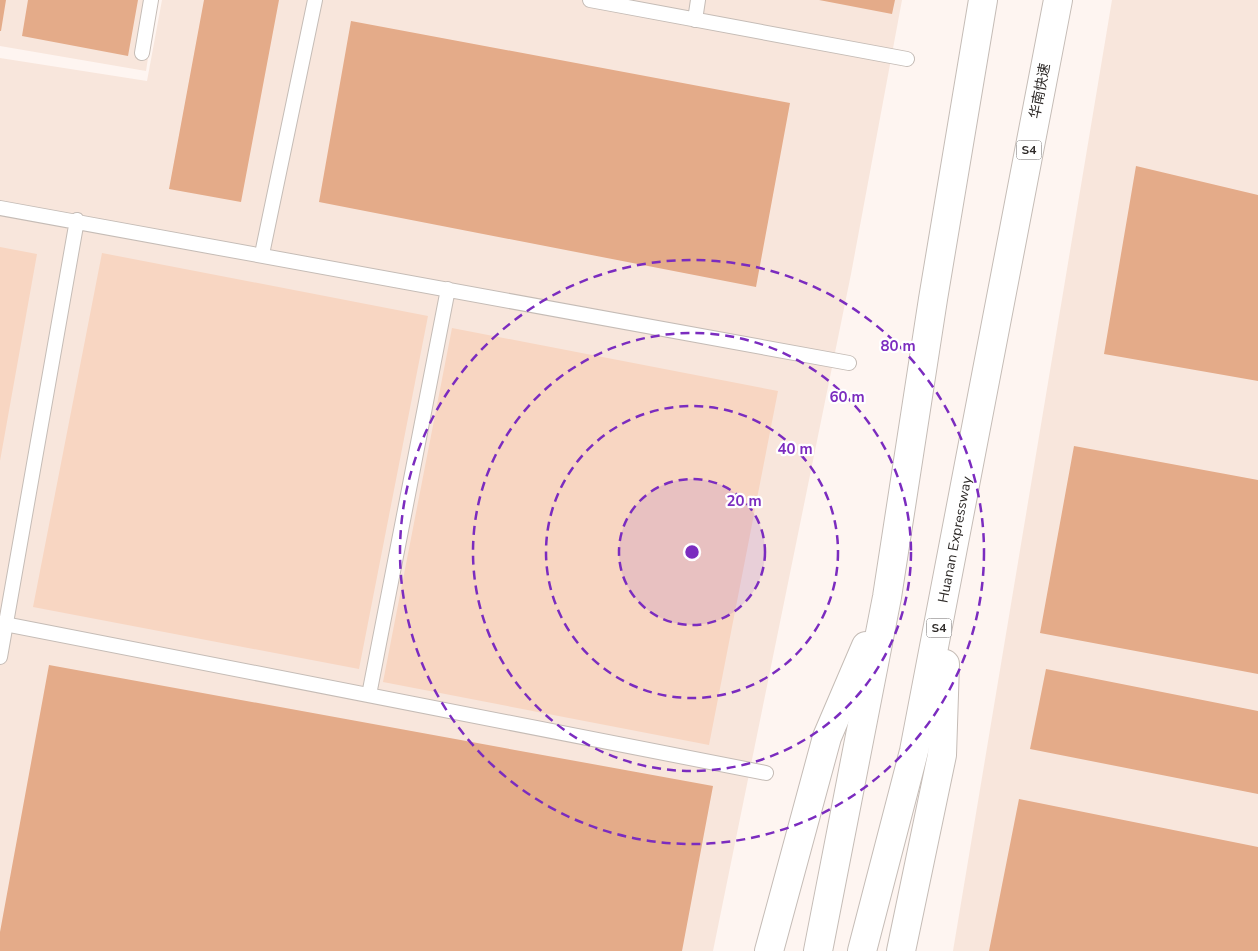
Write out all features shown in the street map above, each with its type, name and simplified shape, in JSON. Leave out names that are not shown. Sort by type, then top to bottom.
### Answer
[{"type":"highway","points":[[818,951],[887,597],[933,299],[983,0]]},
{"type":"highway","name":"华南快速","points":[[948,582],[1058,0]]},
{"type":"highway","points":[[901,951],[942,755],[948,582]]},
{"type":"highway","name":"Huanan Expressway","points":[[862,951],[914,751],[948,582]]},
{"type":"highway","points":[[769,951],[827,737],[887,597]]},
{"type":"lane","points":[[142,54],[151,0]]},
{"type":"lane","points":[[262,254],[315,0]]},
{"type":"lane","points":[[590,0],[907,59]]},
{"type":"lane","points":[[695,20],[698,0]]},
{"type":"lane","points":[[0,208],[77,220],[849,363]]},
{"type":"lane","points":[[0,657],[3,624],[77,220]]},
{"type":"lane","points":[[370,695],[448,289]]},
{"type":"lane","points":[[3,624],[766,773]]},
{"type":"shaded area","points":[[0,0],[157,0],[146,71],[0,46]]},
{"type":"shaded area","points":[[162,0],[902,0],[851,274],[713,951],[0,951],[0,58],[147,81]]},
{"type":"shaded area","points":[[1112,0],[1258,0],[1258,951],[953,951]]},
{"type":"shaded area","points":[[0,247],[37,254],[0,461]]},
{"type":"shaded area","points":[[102,253],[428,316],[359,669],[33,607]]},
{"type":"shaded area","points":[[452,328],[778,391],[709,745],[383,682]]},
{"type":"building","points":[[0,0],[6,0],[1,31],[0,31]]},
{"type":"building","points":[[28,0],[138,0],[128,56],[22,36]]},
{"type":"building","points":[[204,0],[279,0],[241,202],[169,189]]},
{"type":"building","points":[[819,0],[895,0],[892,14]]},
{"type":"building","points":[[351,21],[790,103],[756,287],[319,202]]},
{"type":"building","points":[[1136,166],[1258,195],[1258,381],[1104,354]]},
{"type":"building","points":[[1074,446],[1258,480],[1258,674],[1040,633]]},
{"type":"building","points":[[49,665],[713,786],[682,951],[0,951],[0,932]]},
{"type":"building","points":[[1046,669],[1258,711],[1258,794],[1030,749]]},
{"type":"building","points":[[1019,799],[1258,847],[1258,951],[989,951]]}]
